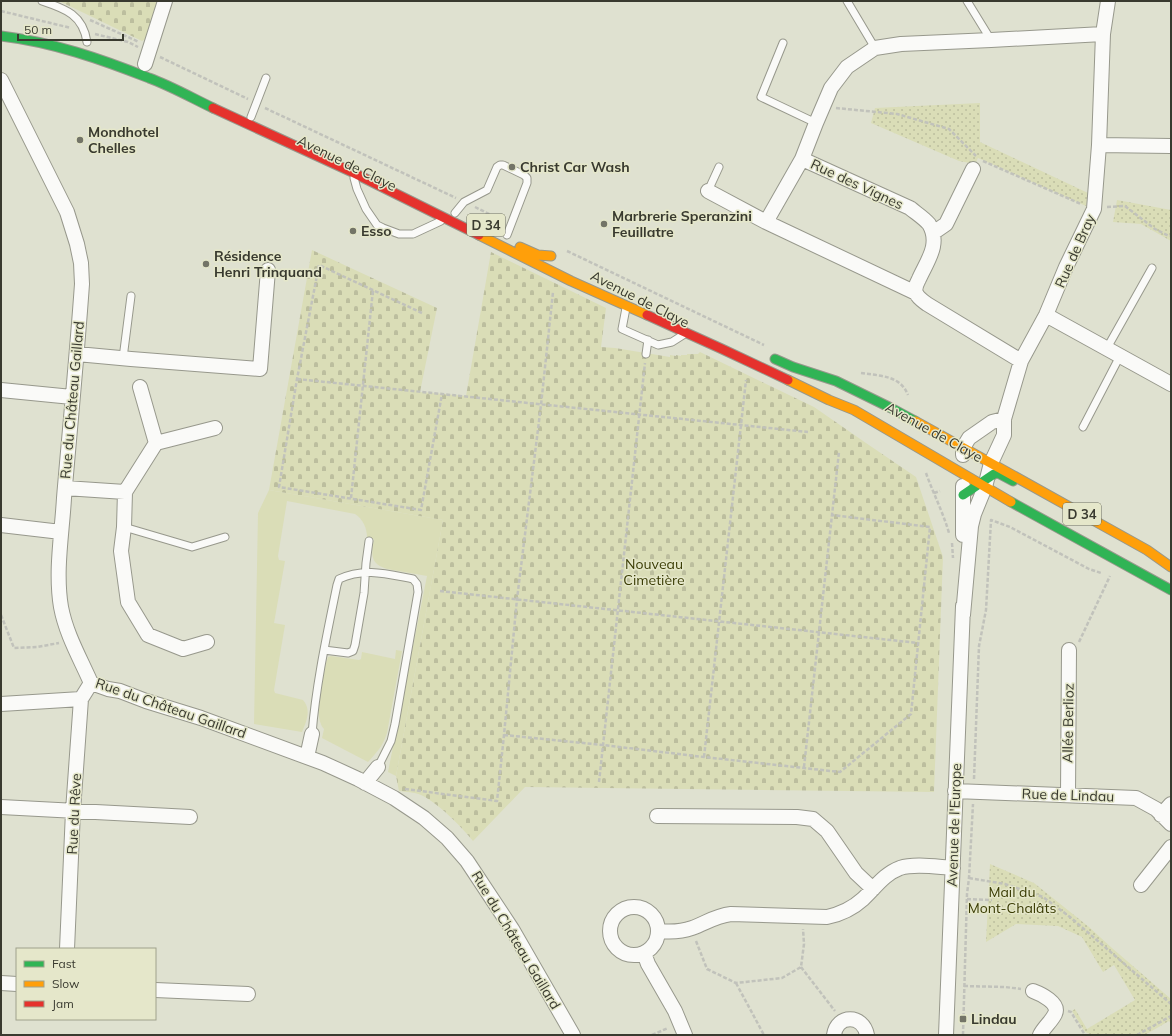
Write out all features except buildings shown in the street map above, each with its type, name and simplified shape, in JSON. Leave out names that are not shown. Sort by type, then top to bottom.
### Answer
[{"type":"main road","name":"Avenue de Claye","points":[[1,36],[25,39],[87,55],[150,78],[352,172],[558,274],[829,400],[854,410],[928,453],[962,460],[985,476],[1002,498],[1171,590]]},
{"type":"main road","name":"Avenue de Claye","points":[[87,55],[98,51],[139,65],[145,64],[148,69],[169,87]]},
{"type":"main road","name":"Avenue de Claye","points":[[182,82],[251,117],[458,215]]},
{"type":"main road","name":"D 34","points":[[474,232],[475,230],[482,229],[538,255],[554,257],[504,234]]},
{"type":"main road","name":"Avenue de Claye","points":[[645,304],[699,328]]},
{"type":"main road","name":"Avenue de Claye","points":[[764,354],[792,367],[836,380],[891,408],[985,476],[1119,535],[1146,550],[1171,567]]},
{"type":"main road","points":[[854,410],[874,410]]},
{"type":"main road","points":[[963,495],[985,476],[998,473],[1089,524],[1119,535]]},
{"type":"street","points":[[145,64],[165,1]]},
{"type":"street","name":"Rue de Bray","points":[[985,476],[1004,436],[1004,419],[1021,361],[1046,315],[1066,266],[1094,209],[1099,145],[1104,34],[1108,1]]},
{"type":"street","points":[[1,27],[28,33],[35,28]]},
{"type":"street","name":"Rue des Vignes","points":[[933,233],[922,217],[910,208],[802,159],[831,88],[847,67],[875,48],[901,44],[1104,34]]},
{"type":"street","name":"Rue du Château Gaillard","points":[[1,80],[67,212],[81,263],[82,284],[77,354],[72,396],[58,583],[65,624],[71,641],[91,683],[201,718],[323,763],[394,798],[424,818],[447,838],[467,861],[512,929],[573,1035]]},
{"type":"street","points":[[1099,145],[1171,146]]},
{"type":"street","points":[[766,222],[802,159]]},
{"type":"street","points":[[975,164],[946,224],[933,233],[934,247],[916,285],[916,293],[919,298],[927,304],[1021,361]]},
{"type":"street","points":[[708,192],[766,222],[916,293]]},
{"type":"street","points":[[77,354],[260,369],[268,270]]},
{"type":"street","points":[[1046,315],[1171,384]]},
{"type":"street","points":[[140,387],[156,443]]},
{"type":"street","points":[[1,390],[72,396]]},
{"type":"street","points":[[962,460],[969,438],[992,422],[1004,419]]},
{"type":"street","points":[[207,642],[183,649],[148,635],[128,602],[121,551],[124,527],[125,492],[156,443],[215,428]]},
{"type":"street","name":"Avenue de l'Europe","points":[[946,1035],[962,615],[962,460]]},
{"type":"street","name":"Avenue de l'Europe","points":[[962,615],[971,526],[985,476]]},
{"type":"street","points":[[65,488],[125,492]]},
{"type":"street","name":"Avenue de l'Europe","points":[[962,615],[970,606],[974,545],[984,508],[1002,498]]},
{"type":"street","points":[[1,525],[61,532]]},
{"type":"street","name":"Allée Berlioz","points":[[1068,795],[1069,650]]},
{"type":"street","name":"Rue du Rêve","points":[[67,948],[73,811],[81,698],[91,683]]},
{"type":"street","points":[[1,704],[81,698]]},
{"type":"street","points":[[307,757],[312,734]]},
{"type":"street","points":[[365,783],[378,767]]},
{"type":"street","name":"Rue de Lindau","points":[[955,791],[1136,798],[1156,809],[1166,820]]},
{"type":"street","points":[[1166,820],[1171,804]]},
{"type":"street","points":[[1,807],[190,817]]},
{"type":"street","points":[[657,816],[797,817],[813,819],[827,831],[856,873],[872,889]]},
{"type":"street","points":[[1141,885],[1171,847]]},
{"type":"street","points":[[658,931],[671,932],[691,929],[713,918],[731,914],[827,917],[852,908],[863,899],[886,875],[901,868],[913,866],[953,868]]},
{"type":"street","points":[[630,907],[638,907],[646,910],[652,916],[658,931],[657,938],[650,949],[644,953],[636,955],[620,951],[614,945],[610,930],[616,915],[622,910],[630,907]]},
{"type":"street","points":[[644,953],[648,964],[676,1011],[685,1035]]},
{"type":"street","points":[[1,983],[16,984]]},
{"type":"street","points":[[156,990],[248,994]]},
{"type":"street","points":[[1033,991],[1052,1002],[1056,1010],[1055,1014],[1042,1030],[1040,1035]]},
{"type":"street","points":[[834,1035],[839,1024],[848,1019],[854,1020],[863,1025],[866,1030],[866,1035]]},
{"type":"lane","points":[[42,1],[61,7],[73,14],[79,20],[86,32],[87,42]]},
{"type":"lane","points":[[847,1],[875,48]]},
{"type":"lane","points":[[968,1],[991,40]]},
{"type":"lane","points":[[783,42],[761,97],[816,123]]},
{"type":"lane","points":[[251,117],[266,78]]},
{"type":"lane","points":[[458,215],[464,202],[487,190],[497,166],[503,165],[524,174],[527,178],[527,183],[504,234]]},
{"type":"lane","points":[[708,192],[720,167]]},
{"type":"lane","points":[[352,172],[357,189],[366,209],[377,225],[383,228],[399,234],[413,234],[446,218]]},
{"type":"lane","points":[[1107,348],[1152,268]]},
{"type":"lane","points":[[554,283],[558,274]]},
{"type":"lane","points":[[123,358],[131,296]]},
{"type":"lane","points":[[626,306],[622,329],[658,345],[672,342],[686,333]]},
{"type":"lane","points":[[646,354],[648,340]]},
{"type":"lane","points":[[1083,427],[1120,356]]},
{"type":"lane","points":[[124,527],[192,548],[225,537]]},
{"type":"lane","points":[[324,650],[348,653],[353,651],[364,593],[366,562],[370,541]]},
{"type":"lane","points":[[312,734],[324,650],[336,585],[339,579],[347,575],[374,572],[413,579],[417,584],[418,592],[395,724],[391,741],[378,767]]},
{"type":"path","points":[[89,20],[145,45]]},
{"type":"path","points":[[832,108],[897,114],[949,129],[975,164],[1094,209]]},
{"type":"path","points":[[1110,207],[1125,206],[1155,229],[1171,236]]},
{"type":"path","points":[[422,313],[320,265],[279,487],[421,510],[442,394]]},
{"type":"path","points":[[404,788],[497,801],[517,599],[554,283]]},
{"type":"path","points":[[351,498],[372,290]]},
{"type":"path","points":[[599,782],[646,354]]},
{"type":"path","points":[[298,379],[808,432]]},
{"type":"path","points":[[704,757],[746,379]]},
{"type":"path","points":[[804,767],[839,452]]},
{"type":"path","points":[[934,493],[940,491]]},
{"type":"path","points":[[504,735],[840,772],[910,714],[930,527],[832,516]]},
{"type":"path","points":[[991,520],[1010,527],[1089,569],[1110,576]]},
{"type":"path","points":[[1069,650],[1080,641],[1113,570]]},
{"type":"path","points":[[440,591],[918,643]]},
{"type":"path","points":[[1,615],[14,648],[71,641]]},
{"type":"path","points":[[969,878],[1006,884],[1043,898],[1070,917],[1171,1004]]},
{"type":"path","points":[[967,899],[992,900]]},
{"type":"path","points":[[802,916],[804,944],[801,967],[843,1021]]},
{"type":"path","points":[[691,929],[707,968],[736,983],[782,978],[801,967]]},
{"type":"path","points":[[736,983],[764,1035]]},
{"type":"path","points":[[964,986],[1006,987],[1033,991]]},
{"type":"path","points":[[1056,1010],[1071,1012],[1085,1035]]},
{"type":"path","points":[[1137,1035],[1171,1016]]},
{"type":"green space","points":[[59,1],[157,1],[146,39],[142,41]]},
{"type":"green space","points":[[980,103],[980,142],[1088,193],[1086,206],[978,158],[975,164],[959,161],[871,123],[875,108]]},
{"type":"green space","points":[[1117,200],[1171,210],[1171,241],[1141,224],[1113,222]]},
{"type":"green space","name":"Nouveau Cimetière","points":[[312,250],[437,308],[420,392],[466,396],[491,252],[606,308],[601,347],[670,357],[670,355],[681,356],[687,354],[698,354],[700,352],[814,407],[916,477],[943,557],[934,792],[525,787],[473,841],[449,815],[427,798],[416,793],[399,791],[396,776],[443,520],[269,490]]},
{"type":"green space","points":[[269,490],[443,520],[396,776],[388,772],[427,576],[387,569],[377,564],[372,554],[374,539],[367,538],[364,524],[355,514],[287,501],[278,556],[279,560],[285,561],[274,623],[285,625],[274,690],[275,693],[303,700],[306,704],[308,712],[302,732],[254,724],[258,513]]},
{"type":"green space","points":[[396,650],[402,651],[387,733],[382,745],[368,762],[322,738],[324,729],[319,715],[319,697],[326,663],[328,657],[331,656],[359,660],[361,659],[362,652],[395,659]]},
{"type":"green space","name":"Mail du Mont-Chalâts","points":[[990,864],[1034,883],[1089,927],[1171,999],[1171,1024],[1169,1021],[1145,1035],[1092,1035],[1085,1032],[1072,1011],[1075,1009],[1087,1029],[1135,1000],[1114,965],[1103,972],[1082,937],[1058,926],[1016,924],[986,942]]},
{"type":"traffic: fast","points":[[1,36],[39,42],[95,58],[157,81],[213,108]]},
{"type":"traffic: fast","points":[[775,359],[793,367],[836,381],[915,421]]},
{"type":"traffic: fast","points":[[963,495],[994,474],[998,473],[1013,481]]},
{"type":"traffic: fast","points":[[1011,502],[1171,590]]},
{"type":"traffic: slow","points":[[479,235],[571,281],[647,315]]},
{"type":"traffic: slow","points":[[520,247],[538,255],[551,256]]},
{"type":"traffic: slow","points":[[788,380],[829,400],[854,410],[1011,502]]},
{"type":"traffic: slow","points":[[915,421],[1147,550],[1171,567]]},
{"type":"traffic: jam","points":[[213,108],[352,172],[479,235]]},
{"type":"traffic: jam","points":[[647,315],[788,380]]},
{"type":"place","name":"Mondhotel Chelles","points":[[80,140]]},
{"type":"place","name":"Christ Car Wash","points":[[512,167]]},
{"type":"place","name":"Marbrerie Speranzini Feuillatre","points":[[604,224]]},
{"type":"place","name":"Esso","points":[[353,231]]},
{"type":"place","name":"Résidence Henri Trinquand","points":[[206,264]]},
{"type":"place","name":"Lindau","points":[[963,1019]]}]
